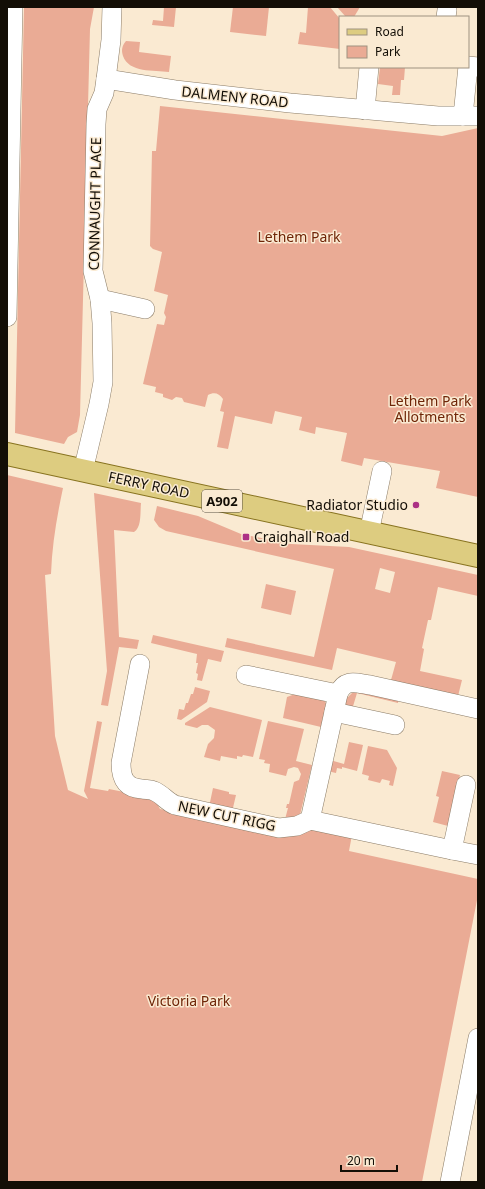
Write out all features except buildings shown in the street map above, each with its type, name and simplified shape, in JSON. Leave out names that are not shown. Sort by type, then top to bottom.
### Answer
[{"type":"main road","name":"FERRY ROAD","points":[[7,454],[478,556]]},
{"type":"street","points":[[7,317],[9,71],[13,7]]},
{"type":"street","name":"CONNAUGHT PLACE","points":[[79,470],[99,404],[103,382],[103,342],[100,299],[93,271],[96,124],[98,109],[104,93],[106,79],[111,40],[112,7]]},
{"type":"street","points":[[365,110],[369,68]]},
{"type":"street","name":"DALMENY ROAD","points":[[106,79],[197,93],[365,110],[438,116],[470,116],[468,68]]},
{"type":"street","points":[[100,299],[145,309]]},
{"type":"street","points":[[369,532],[382,471]]},
{"type":"street","name":"NEW CUT RIGG","points":[[140,664],[121,763],[121,773],[124,781],[135,788],[153,790],[169,803],[175,805],[279,828],[297,826],[310,820]]},
{"type":"street","points":[[246,675],[336,703],[395,725]]},
{"type":"street","points":[[478,709],[360,684],[346,684],[340,688],[336,703],[310,820],[478,855]]},
{"type":"street","points":[[452,850],[466,785]]},
{"type":"street","points":[[450,1182],[478,1038]]},
{"type":"green space","points":[[24,7],[94,7],[90,29],[80,415],[77,432],[68,437],[64,444],[15,433]]},
{"type":"green space","points":[[164,7],[176,7],[174,27],[152,25],[153,20],[163,21]]},
{"type":"green space","points":[[233,7],[269,7],[266,36],[230,32]]},
{"type":"green space","points":[[308,7],[330,7],[339,18],[339,49],[298,44],[300,32],[306,33]]},
{"type":"green space","points":[[337,7],[360,7],[355,16],[345,16]]},
{"type":"green space","points":[[126,41],[140,42],[139,52],[171,56],[169,72],[143,70],[131,65],[126,61],[122,54],[122,48]]},
{"type":"green space","points":[[380,68],[405,68],[404,80],[401,80],[400,95],[392,95],[393,86],[378,84]]},
{"type":"green space","points":[[160,106],[442,136],[478,128],[478,497],[436,488],[440,471],[364,458],[362,466],[341,461],[347,433],[316,427],[315,434],[299,430],[302,417],[275,411],[272,424],[235,416],[228,449],[217,447],[224,412],[220,411],[223,399],[220,395],[214,393],[208,395],[205,407],[184,402],[182,398],[176,397],[172,400],[163,397],[163,394],[155,392],[156,387],[143,384],[157,324],[164,325],[166,317],[164,313],[168,295],[154,291],[162,252],[153,249],[150,246],[152,151],[156,151]]},
{"type":"green space","name":"Victoria Park","points":[[7,475],[63,488],[52,552],[51,574],[45,575],[55,736],[68,790],[88,799],[84,791],[97,721],[102,722],[90,788],[108,791],[109,789],[154,798],[160,809],[248,829],[310,826],[352,835],[349,851],[478,879],[478,895],[422,1182],[7,1182]]},
{"type":"green space","points":[[94,493],[141,503],[137,530],[134,532],[114,530],[119,637],[139,640],[137,649],[119,647],[108,706],[101,705],[107,671]]},
{"type":"green space","points":[[157,506],[198,516],[241,534],[291,544],[349,547],[478,575],[478,596],[438,587],[431,620],[428,620],[422,648],[424,649],[420,671],[462,680],[458,696],[391,680],[396,662],[337,648],[332,670],[225,647],[227,638],[314,657],[334,569],[166,531],[159,527],[154,520]],"holes":[[[380,568],[395,572],[390,593],[375,589]]]},
{"type":"green space","points":[[266,584],[296,591],[291,615],[261,608]]},
{"type":"green space","points":[[153,635],[224,651],[221,662],[208,659],[202,681],[197,680],[197,654],[151,643]]},
{"type":"green space","points":[[195,687],[210,691],[207,702],[181,720],[177,719],[179,709],[184,710],[191,694],[193,694]]},
{"type":"green space","points":[[355,690],[398,700],[398,703],[357,693],[351,713],[340,705]]},
{"type":"green space","points":[[298,693],[322,698],[326,703],[321,727],[283,718],[287,697]]},
{"type":"green space","points":[[210,707],[262,720],[253,757],[243,755],[242,757],[237,756],[237,759],[221,756],[220,761],[204,757],[208,744],[214,738],[215,730],[208,725],[202,725],[197,728],[185,725],[185,723]]},
{"type":"green space","points":[[268,721],[304,729],[296,761],[312,765],[299,819],[284,823],[288,808],[286,808],[287,804],[289,804],[294,782],[299,780],[301,774],[298,768],[294,767],[288,769],[286,776],[269,772],[270,764],[264,763],[265,760],[259,759]]},
{"type":"green space","points":[[349,742],[363,745],[357,771],[342,767],[342,769],[337,768],[336,773],[327,771],[330,760],[344,764]]},
{"type":"green space","points":[[368,746],[387,750],[397,768],[393,786],[389,785],[390,781],[382,779],[380,783],[368,780],[369,776],[362,774]]},
{"type":"green space","points":[[442,771],[460,775],[448,826],[433,822],[439,797],[436,796]]},
{"type":"green space","points":[[213,788],[236,795],[232,812],[209,807]]},
{"type":"place","name":"Radiator Studio","points":[[416,505]]},
{"type":"place","name":"Craighall Road","points":[[246,537]]},
{"type":"park label","name":"Lethem Park","points":[[299,237]]},
{"type":"park label","name":"Lethem Park Allotments","points":[[430,410]]}]
